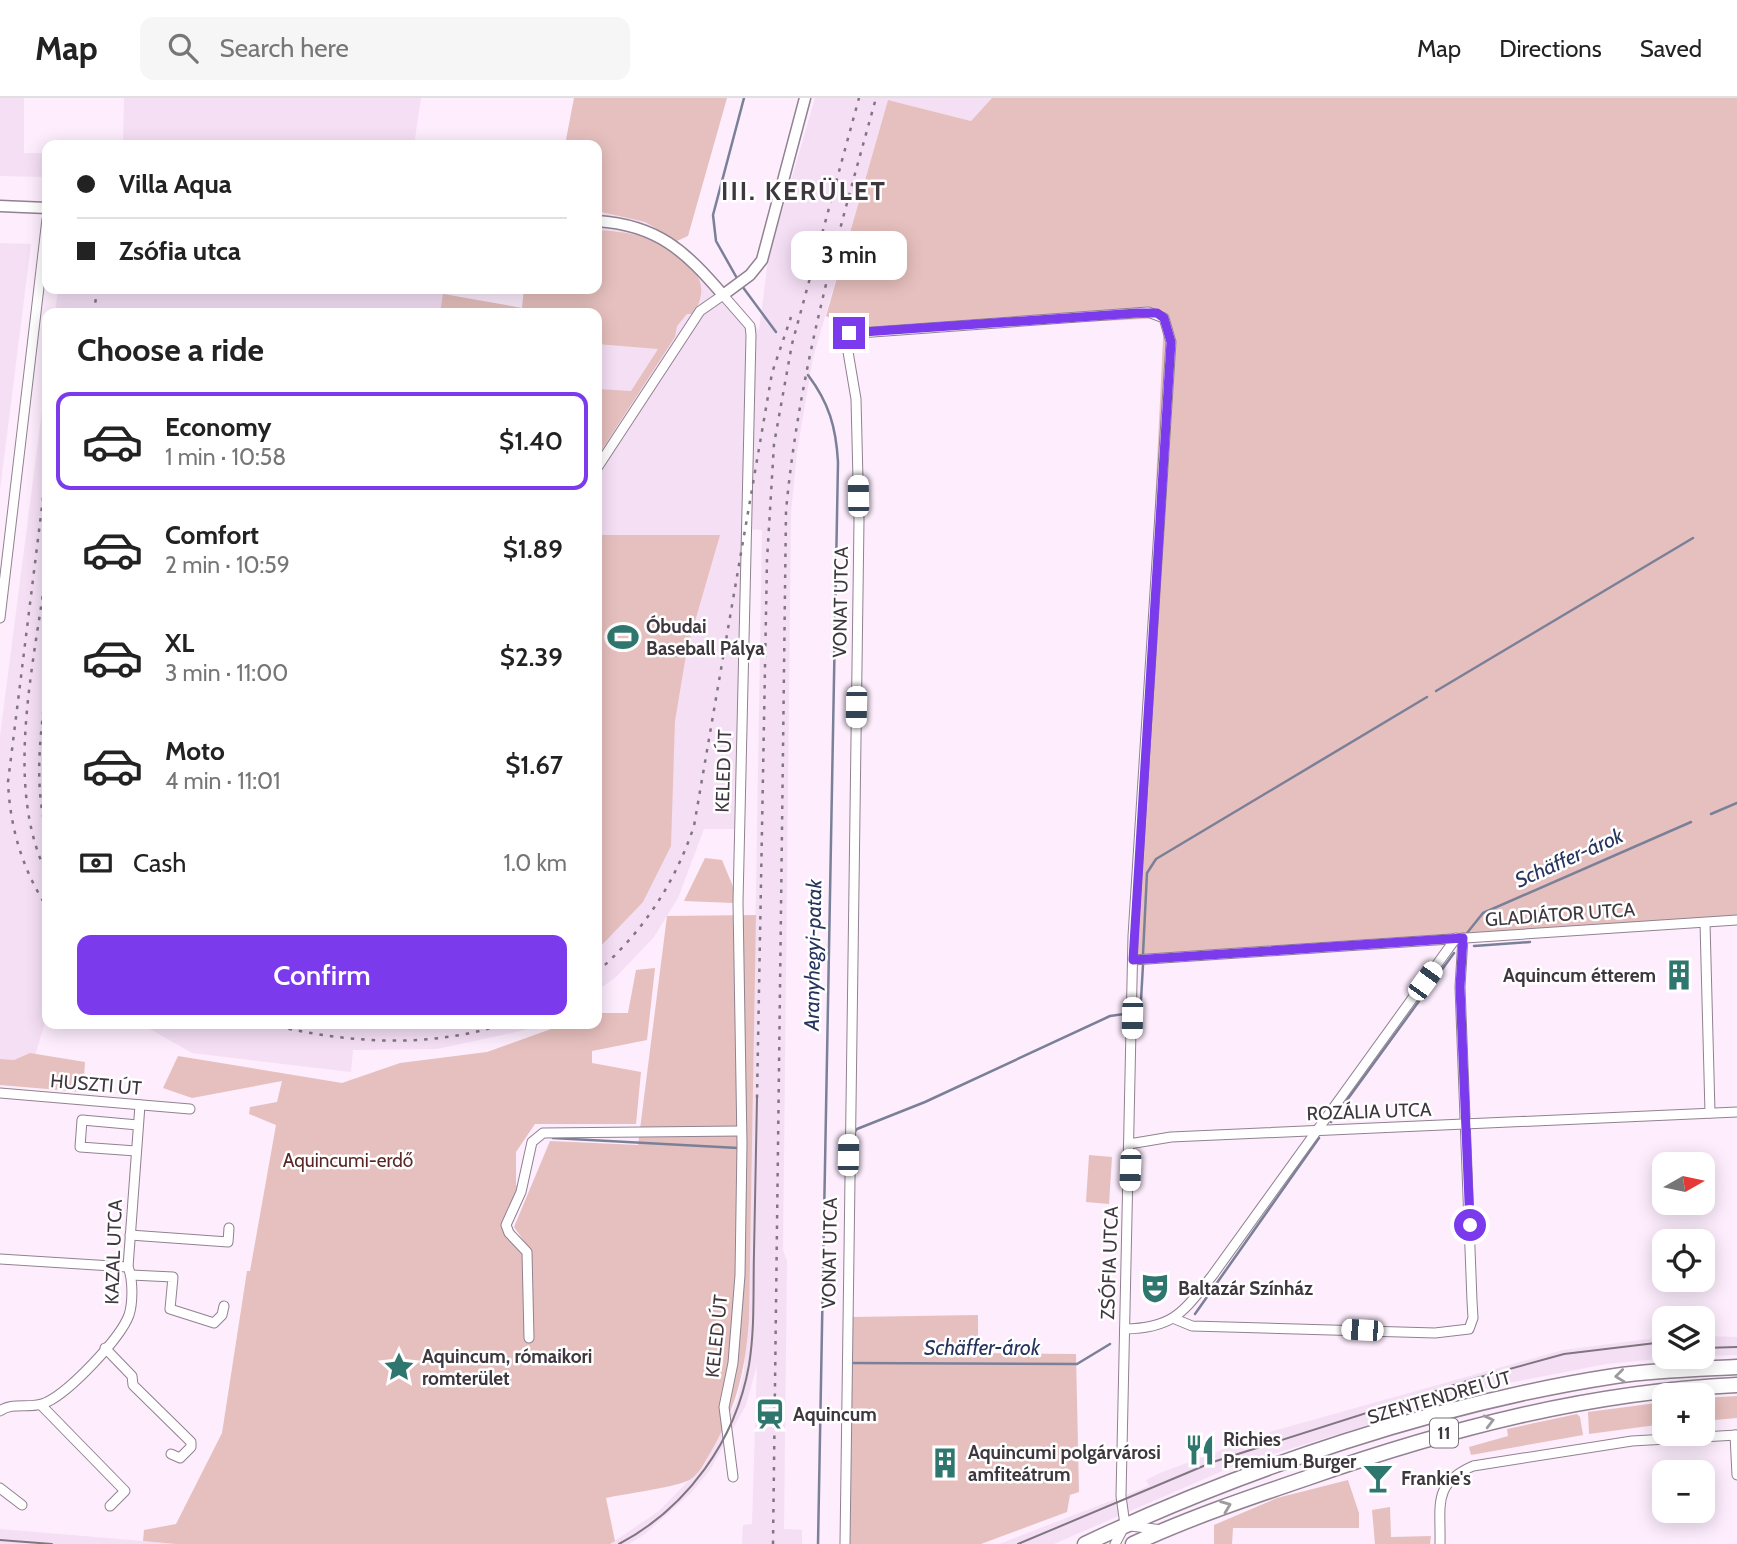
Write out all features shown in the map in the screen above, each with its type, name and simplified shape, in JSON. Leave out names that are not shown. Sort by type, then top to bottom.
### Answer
[{"type":"main road","name":"SZENTENDREI ÚT","points":[[1085,1544],[1125,1525],[1251,1475],[1324,1450],[1525,1392],[1618,1376],[1737,1367]]},
{"type":"main road","name":"SZENTENDREI ÚT","points":[[1133,1544],[1347,1463],[1465,1427],[1624,1395],[1737,1385]]},
{"type":"street","points":[[602,460],[700,311],[750,275],[764,256],[805,98]]},
{"type":"street","points":[[0,206],[42,208]]},
{"type":"street","points":[[602,222],[641,229],[669,241],[727,292]]},
{"type":"street","points":[[0,618],[42,261]]},
{"type":"street","name":"KELED ÚT","points":[[727,292],[750,326],[751,335],[744,529],[737,967],[742,1149],[738,1317],[724,1408],[733,1477]]},
{"type":"street","name":"ZSÓFIA UTCA","points":[[845,334],[1148,312],[1164,318],[1168,326],[1171,342],[1162,508],[1133,960],[1121,1496],[1125,1525]]},
{"type":"street","name":"VONAT UTCA","points":[[845,334],[855,386],[859,520],[845,1544]]},
{"type":"street","name":"GLADIÁTOR UTCA","points":[[1133,960],[1737,920]]},
{"type":"street","points":[[1705,923],[1710,1113]]},
{"type":"street","points":[[1175,1319],[1192,1326],[1434,1333],[1469,1329],[1473,1310],[1459,938]]},
{"type":"street","points":[[1125,1329],[1158,1327],[1175,1319],[1212,1276],[1315,1130],[1459,938]]},
{"type":"street","name":"HUSZTI ÚT","points":[[0,1093],[190,1109]]},
{"type":"street","name":"KAZAL UTCA","points":[[41,1405],[59,1394],[105,1348],[128,1317],[130,1236],[140,1105]]},
{"type":"street","name":"ROZÁLIA UTCA","points":[[1129,1144],[1171,1138],[1315,1130],[1737,1112]]},
{"type":"street","points":[[136,1152],[80,1147],[82,1120],[138,1125]]},
{"type":"street","points":[[529,1338],[527,1252],[509,1233],[506,1225],[521,1192],[532,1142],[543,1133],[741,1131]]},
{"type":"street","points":[[130,1236],[228,1242],[229,1228]]},
{"type":"street","points":[[0,1259],[173,1277],[170,1308],[214,1323],[222,1315],[224,1306]]},
{"type":"street","points":[[105,1348],[132,1376],[133,1385],[191,1442],[191,1447],[180,1458],[171,1454]]},
{"type":"street","points":[[2,1405],[41,1405],[125,1490],[110,1506]]},
{"type":"street","points":[[1440,1544],[1441,1489],[1453,1475],[1473,1466],[1632,1441],[1736,1435],[1737,1475]]},
{"type":"street","points":[[0,1488],[22,1505]]},
{"type":"street","points":[[1115,1544],[1125,1525],[1163,1531]]},
{"type":"shaded area","points":[[0,98],[24,98],[24,153],[42,153],[42,177],[0,176]]},
{"type":"shaded area","points":[[124,98],[421,98],[415,140],[123,140]]},
{"type":"shaded area","points":[[815,98],[992,98],[971,121],[888,100],[813,358],[797,452],[791,513],[783,1250],[787,1261],[784,1529],[802,1530],[802,1544],[742,1544],[743,1525],[752,1524],[757,1365],[746,1405],[710,1470],[691,1493],[645,1534],[629,1544],[610,1544],[659,1511],[704,1465],[737,1401],[744,1371],[750,1250],[762,530],[744,529],[734,829],[704,829],[678,898],[654,937],[617,976],[602,987],[602,308],[522,308],[523,294],[602,294],[602,212],[645,222],[677,241],[759,330],[768,260]]},
{"type":"shaded area","points":[[0,243],[31,244],[0,490]]},
{"type":"shaded area","points":[[57,294],[444,294],[522,308],[56,308]]},
{"type":"shaded area","points":[[42,411],[43,1029],[28,1079],[0,1077],[0,736]]},
{"type":"shaded area","points":[[150,1029],[527,1029],[437,1049],[353,1050],[351,1072],[192,1053]]},
{"type":"shaded area","points":[[1715,1336],[1737,1337],[1737,1355],[1715,1356]]},
{"type":"shaded area","points":[[1652,1339],[1652,1360],[1606,1364],[1498,1385],[1234,1466],[1054,1544],[999,1544],[1149,1486],[1146,1480],[1160,1473],[1273,1431],[1563,1350]]},
{"type":"shaded area","points":[[0,1529],[143,1541],[177,1544],[0,1544]]},
{"type":"green space","points":[[574,98],[727,98],[688,236],[677,241],[645,222],[602,212],[602,140],[566,140]]},
{"type":"green space","points":[[992,98],[1737,98],[1737,920],[1133,960],[1164,318],[858,333],[826,316],[888,100],[971,121]]},
{"type":"green space","points":[[602,230],[635,235],[666,247],[690,265],[701,287],[700,300],[692,314],[687,314],[677,326],[675,337],[602,449],[602,389],[631,391],[658,349],[602,344],[602,308],[522,308],[523,294],[602,294]]},
{"type":"green space","points":[[443,294],[522,308],[441,308]]},
{"type":"green space","points":[[602,535],[720,535],[687,649],[675,721],[671,846],[643,902],[602,945]]},
{"type":"green space","points":[[705,858],[722,860],[734,889],[733,903],[684,901]]},
{"type":"green space","name":"Aquincumi-erdő","points":[[756,915],[748,1336],[743,1370],[734,1401],[701,1469],[685,1482],[606,1498],[615,1541],[610,1544],[176,1544],[143,1541],[144,1530],[176,1524],[222,1433],[247,1271],[250,1271],[276,1125],[249,1114],[250,1107],[277,1102],[282,1081],[192,1098],[163,1088],[178,1056],[342,1083],[400,1063],[487,1052],[551,1029],[602,1029],[602,1013],[628,1013],[636,970],[655,968],[647,1040],[592,1051],[592,1063],[641,1072],[636,1124],[535,1124],[516,1152],[516,1185],[519,1188],[505,1218],[524,1259],[525,1339],[533,1341],[531,1251],[514,1227],[550,1141],[638,1145],[667,916]]},
{"type":"green space","points":[[30,1053],[85,1062],[83,1092],[0,1085],[0,1059],[14,1060]]},
{"type":"green space","points":[[1089,1155],[1112,1157],[1109,1204],[1086,1202]]},
{"type":"green space","points":[[978,1315],[978,1353],[1076,1354],[1079,1492],[1070,1495],[1067,1512],[981,1544],[850,1544],[853,1317]]},
{"type":"green space","points":[[1737,1396],[1737,1418],[1715,1420],[1715,1397]]},
{"type":"green space","points":[[1652,1404],[1652,1426],[1589,1434],[1588,1412]]},
{"type":"green space","points":[[1577,1414],[1583,1435],[1471,1455],[1469,1447],[1508,1436],[1507,1429]]},
{"type":"green space","points":[[1348,1480],[1359,1513],[1359,1528],[1233,1528],[1232,1544],[1214,1544],[1214,1525],[1277,1498]]},
{"type":"green space","points":[[1390,1507],[1391,1537],[1431,1536],[1430,1544],[1375,1544],[1372,1510]]},
{"type":"waterway","name":"Aranyhegyi-patak","points":[[738,280],[716,241],[713,215],[744,98]]},
{"type":"waterway","name":"Aranyhegyi-patak","points":[[742,286],[776,332]]},
{"type":"waterway","name":"Aranyhegyi-patak","points":[[808,375],[830,416],[838,462],[818,1544]]},
{"type":"waterway","points":[[1436,691],[1693,538]]},
{"type":"waterway","points":[[1143,954],[1147,873],[1156,859],[1427,697]]},
{"type":"waterway","name":"Schäffer-árok","points":[[1711,814],[1737,803]]},
{"type":"waterway","name":"Schäffer-árok","points":[[1467,933],[1483,913],[1691,822]]},
{"type":"waterway","points":[[1474,946],[1530,942]]},
{"type":"waterway","name":"Schäffer-árok","points":[[1331,1122],[1454,953]]},
{"type":"waterway","points":[[1141,1000],[1143,965]]},
{"type":"waterway","points":[[853,1134],[857,1129],[925,1102],[1110,1016],[1124,1014]]},
{"type":"waterway","points":[[553,1138],[738,1148]]},
{"type":"waterway","name":"Schäffer-árok","points":[[1195,1314],[1319,1138]]},
{"type":"waterway","name":"Schäffer-árok","points":[[849,1363],[1077,1364],[1110,1344]]},
{"type":"tram line","points":[[619,1544],[666,1511],[705,1469],[733,1420],[742,1393],[749,1365],[753,1323],[757,1098]]},
{"type":"tram line","points":[[1018,1544],[1213,1462],[1473,1379],[1564,1354],[1652,1343]]},
{"type":"tram line","points":[[1715,1348],[1737,1347]]},
{"type":"tram line","points":[[0,1540],[52,1544]]},
{"type":"railway","points":[[757,1098],[767,560],[774,444],[792,344],[859,98]]},
{"type":"railway","points":[[773,1544],[786,511],[810,354],[834,251],[876,98]]},
{"type":"railway","points":[[95,308],[96,294]]},
{"type":"railway","points":[[602,968],[629,940],[656,905],[677,867],[694,826],[772,373],[791,317]]},
{"type":"railway","points":[[42,507],[8,782],[11,815],[19,847],[42,899]]},
{"type":"railway","points":[[42,599],[30,681],[24,762],[27,802],[34,839],[42,861]]},
{"type":"railway","points":[[42,728],[39,776],[42,808]]},
{"type":"railway","points":[[292,1029],[327,1036],[386,1040],[446,1037],[486,1029]]},
{"type":"place","name":"Óbudai Baseball Pálya","points":[[623,637]]},
{"type":"place","name":"Aquincum étterem","points":[[1679,975]]},
{"type":"place","name":"Baltazár Színház","points":[[1155,1288]]},
{"type":"place","name":"Aquincum, rómaikori romterület","points":[[399,1367]]},
{"type":"place","name":"Aquincum","points":[[770,1414]]},
{"type":"place","name":"Richies Premium Burger","points":[[1200,1450]]},
{"type":"place","name":"Aquincumi polgárvárosi amfiteátrum","points":[[945,1463]]},
{"type":"place","name":"Frankie's","points":[[1378,1478]]},
{"type":"district","name":"III. KERÜLET","points":[[804,191]]},
{"type":"route","points":[[849,333],[1148,312],[1157,313],[1164,318],[1171,342],[1133,960],[1463,938],[1460,987],[1470,1225]]}]
